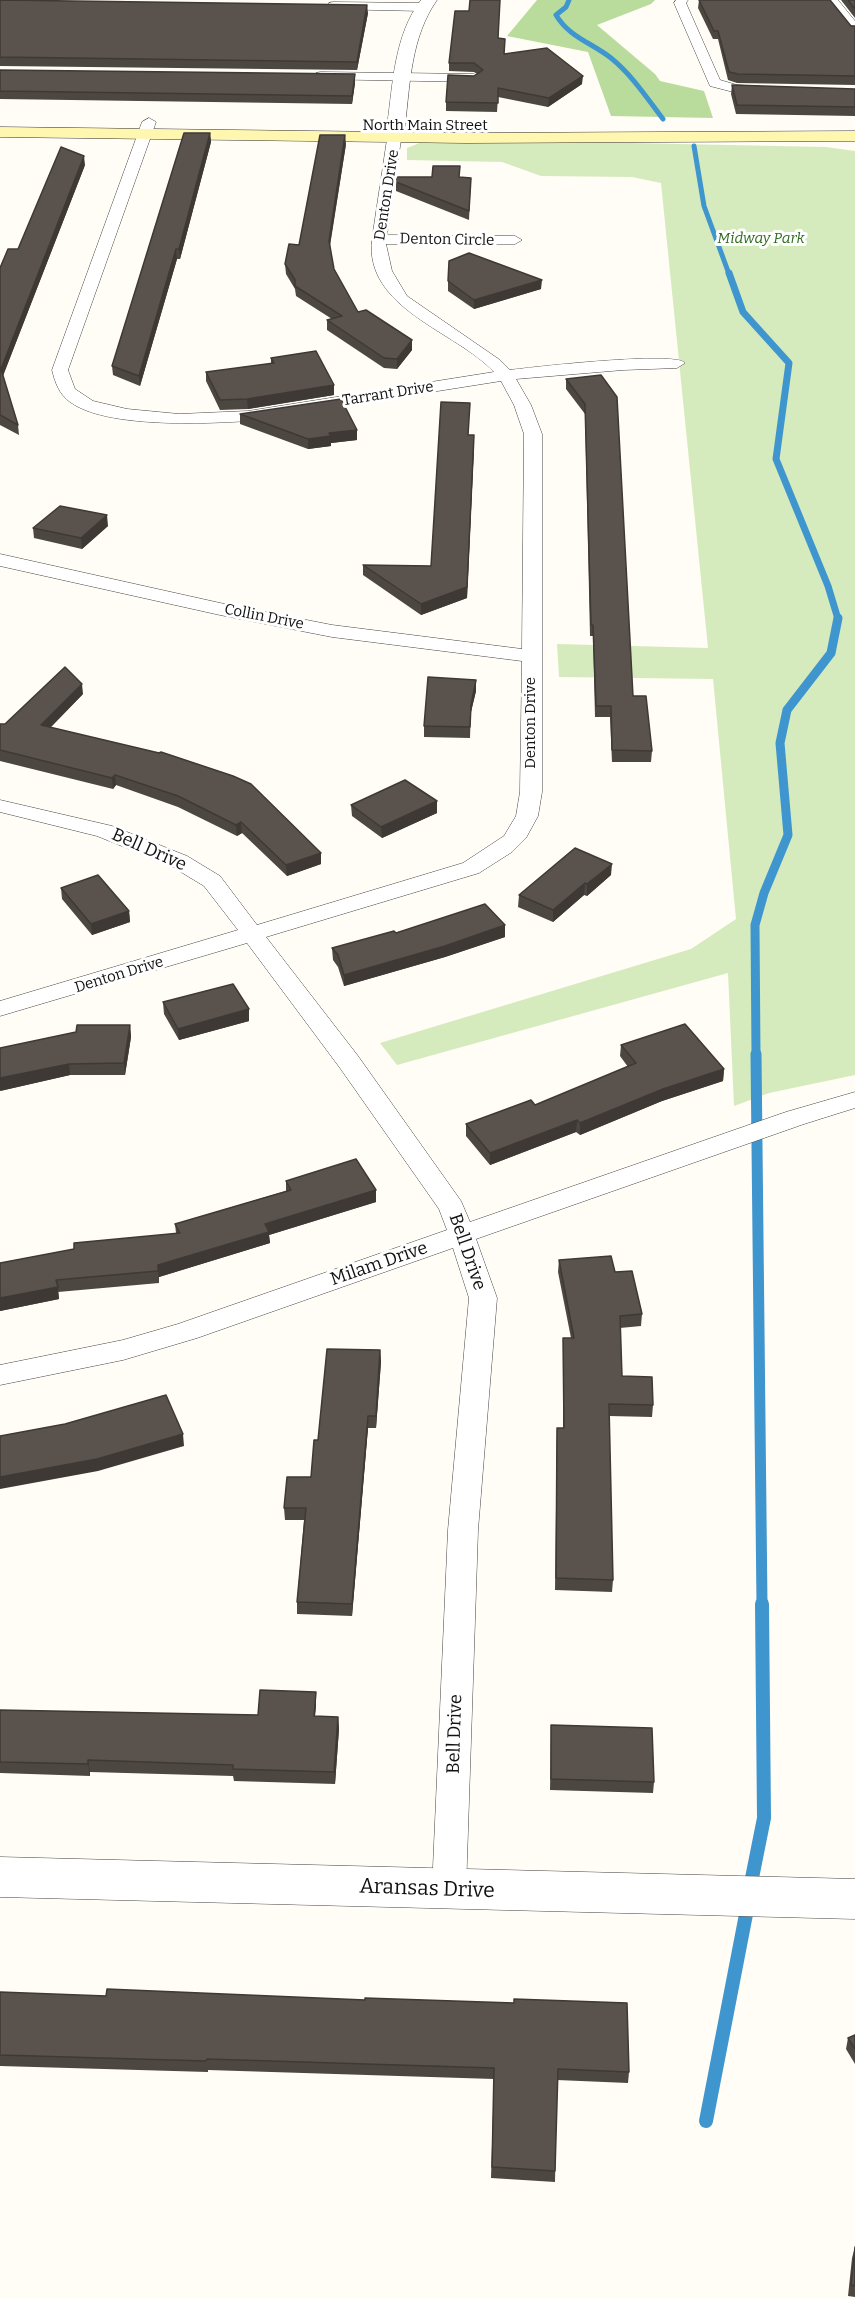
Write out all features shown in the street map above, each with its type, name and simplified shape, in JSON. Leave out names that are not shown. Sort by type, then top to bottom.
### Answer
[{"type":"main road","name":"North Main Street","points":[[0,120],[146,128]]},
{"type":"main road","name":"North Main Street","points":[[0,132],[146,128],[396,131],[466,138],[662,131],[852,136]]},
{"type":"street","points":[[682,0],[680,3],[715,83],[737,89],[783,90]]},
{"type":"street","points":[[832,0],[855,29]]},
{"type":"street","points":[[317,6],[426,3],[414,26],[403,78],[396,131]]},
{"type":"street","points":[[308,76],[474,78]]},
{"type":"street","name":"Tarrant Drive","points":[[146,128],[60,370],[65,387],[76,399],[97,408],[126,414],[195,420],[248,416],[506,375],[614,364],[677,363]]},
{"type":"street","name":"Denton Drive","points":[[0,1009],[471,868],[498,853],[514,838],[527,818],[531,792],[533,434],[526,411],[515,387],[506,375],[494,363],[401,299],[384,271],[380,258],[379,239],[396,131]]},
{"type":"street","name":"Denton Circle","points":[[379,239],[515,240]]},
{"type":"street","name":"Collin Drive","points":[[0,560],[220,609],[332,631],[531,656]]},
{"type":"street","name":"Bell Drive","points":[[0,806],[104,831],[179,861],[212,881],[349,1062],[452,1207],[483,1298],[463,1530],[448,1890]]},
{"type":"street","name":"Milam Drive","points":[[0,1375],[123,1350],[176,1334],[795,1118],[855,1100]]},
{"type":"street","name":"Aransas Drive","points":[[0,1877],[855,1899]]},
{"type":"green space","points":[[537,0],[655,0],[651,4],[597,25],[655,74],[660,81],[704,91],[713,118],[611,116],[588,52],[507,36]]},
{"type":"green space","name":"Midway Park","points":[[422,142],[581,142],[826,147],[855,151],[855,1075],[769,1093],[734,1106],[728,973],[397,1065],[380,1043],[691,949],[736,919],[713,679],[559,677],[557,644],[708,648],[661,183],[632,177],[541,176],[502,162],[407,160],[407,148]]},
{"type":"building","points":[[0,0],[367,5],[357,62],[0,57]]},
{"type":"building","points":[[470,0],[500,0],[498,38],[505,39],[504,54],[547,48],[583,76],[549,98],[498,88],[498,103],[446,102],[448,75],[474,76],[483,70],[474,63],[449,63],[455,11],[469,11]]},
{"type":"building","points":[[699,0],[830,0],[851,26],[855,26],[855,76],[729,72],[718,31],[714,31]]},
{"type":"building","points":[[848,0],[855,0],[855,9]]},
{"type":"building","points":[[0,70],[355,74],[352,96],[0,91]]},
{"type":"building","points":[[732,85],[855,89],[855,107],[737,105]]},
{"type":"building","points":[[184,133],[210,133],[179,249],[176,249],[139,376],[112,366]]},
{"type":"building","points":[[320,135],[345,135],[329,241],[334,269],[358,312],[366,310],[412,340],[397,359],[384,358],[327,320],[342,316],[295,286],[295,280],[285,264],[289,244],[299,245]]},
{"type":"building","points":[[61,147],[84,156],[1,369],[18,425],[0,415],[0,268],[8,249],[18,249]]},
{"type":"building","points":[[433,166],[460,166],[459,177],[471,178],[469,211],[396,182],[396,177],[432,177]]},
{"type":"building","points":[[469,253],[542,280],[474,300],[448,281],[449,261]]},
{"type":"building","points":[[316,351],[334,385],[247,399],[220,400],[206,372],[274,363],[271,358]]},
{"type":"building","points":[[601,375],[617,397],[633,696],[646,696],[652,751],[612,750],[611,706],[596,706],[593,625],[591,625],[585,404],[566,379]]},
{"type":"building","points":[[341,399],[357,430],[329,433],[331,436],[308,439],[240,414]]},
{"type":"building","points":[[441,402],[470,403],[468,435],[474,435],[467,587],[421,604],[363,565],[431,566]]},
{"type":"building","points":[[60,506],[107,515],[81,538],[33,528]]},
{"type":"building","points":[[65,667],[82,684],[41,725],[161,752],[251,784],[321,853],[286,865],[241,822],[236,825],[178,796],[115,775],[112,778],[0,750],[0,724],[5,724]]},
{"type":"building","points":[[428,677],[476,680],[470,727],[424,726]]},
{"type":"building","points":[[405,780],[437,801],[381,827],[351,805]]},
{"type":"building","points":[[575,848],[612,864],[553,910],[519,895]]},
{"type":"building","points":[[98,875],[129,911],[91,924],[61,888]]},
{"type":"building","points":[[485,904],[505,925],[445,946],[344,975],[338,955],[332,948],[394,931],[396,933]]},
{"type":"building","points":[[233,984],[249,1009],[178,1029],[163,1002]]},
{"type":"building","points":[[685,1024],[724,1069],[663,1089],[580,1123],[577,1120],[490,1153],[466,1124],[531,1100],[535,1105],[636,1063],[621,1045]]},
{"type":"building","points":[[77,1025],[130,1025],[124,1063],[69,1064],[0,1078],[0,1048],[76,1032]]},
{"type":"building","points":[[356,1159],[376,1190],[265,1224],[269,1232],[158,1265],[158,1271],[56,1280],[58,1287],[0,1298],[0,1263],[74,1249],[74,1243],[180,1233],[175,1224],[291,1190],[286,1181]]},
{"type":"building","points":[[611,1256],[615,1272],[632,1271],[642,1314],[620,1316],[622,1376],[652,1377],[653,1405],[609,1404],[613,1580],[556,1578],[557,1428],[564,1428],[563,1338],[574,1338],[559,1260]]},
{"type":"building","points":[[327,1349],[380,1350],[376,1416],[368,1416],[352,1604],[297,1602],[306,1508],[284,1508],[287,1477],[311,1477],[314,1440],[318,1440]]},
{"type":"building","points":[[166,1395],[183,1434],[97,1459],[0,1477],[0,1436],[65,1424]]},
{"type":"building","points":[[260,1690],[316,1692],[314,1716],[338,1717],[334,1772],[233,1769],[233,1765],[88,1760],[88,1764],[0,1762],[0,1710],[258,1715]]},
{"type":"building","points":[[551,1725],[652,1728],[654,1782],[551,1779]]},
{"type":"building","points":[[107,1989],[365,2000],[365,1998],[514,2003],[514,1999],[627,2003],[629,2072],[558,2069],[555,2171],[492,2167],[494,2068],[0,2055],[0,1992],[106,1996]]},
{"type":"building","points":[[855,2035],[855,2049],[848,2038]]},
{"type":"building","points":[[855,2247],[855,2286],[851,2285]]},
{"type":"waterway","points":[[569,0],[566,7],[556,15],[561,23],[619,65],[663,119]]},
{"type":"waterway","points":[[694,146],[704,206],[729,274]]},
{"type":"waterway","points":[[729,273],[743,312],[789,363],[776,459],[828,586],[838,619]]},
{"type":"waterway","points":[[756,1055],[755,925],[764,893],[788,835],[780,743],[787,710],[831,653],[838,619]]},
{"type":"waterway","points":[[756,1054],[762,1605]]},
{"type":"waterway","points":[[750,1888],[764,1818],[762,1604]]},
{"type":"waterway","points":[[706,2121],[748,1904]]}]
